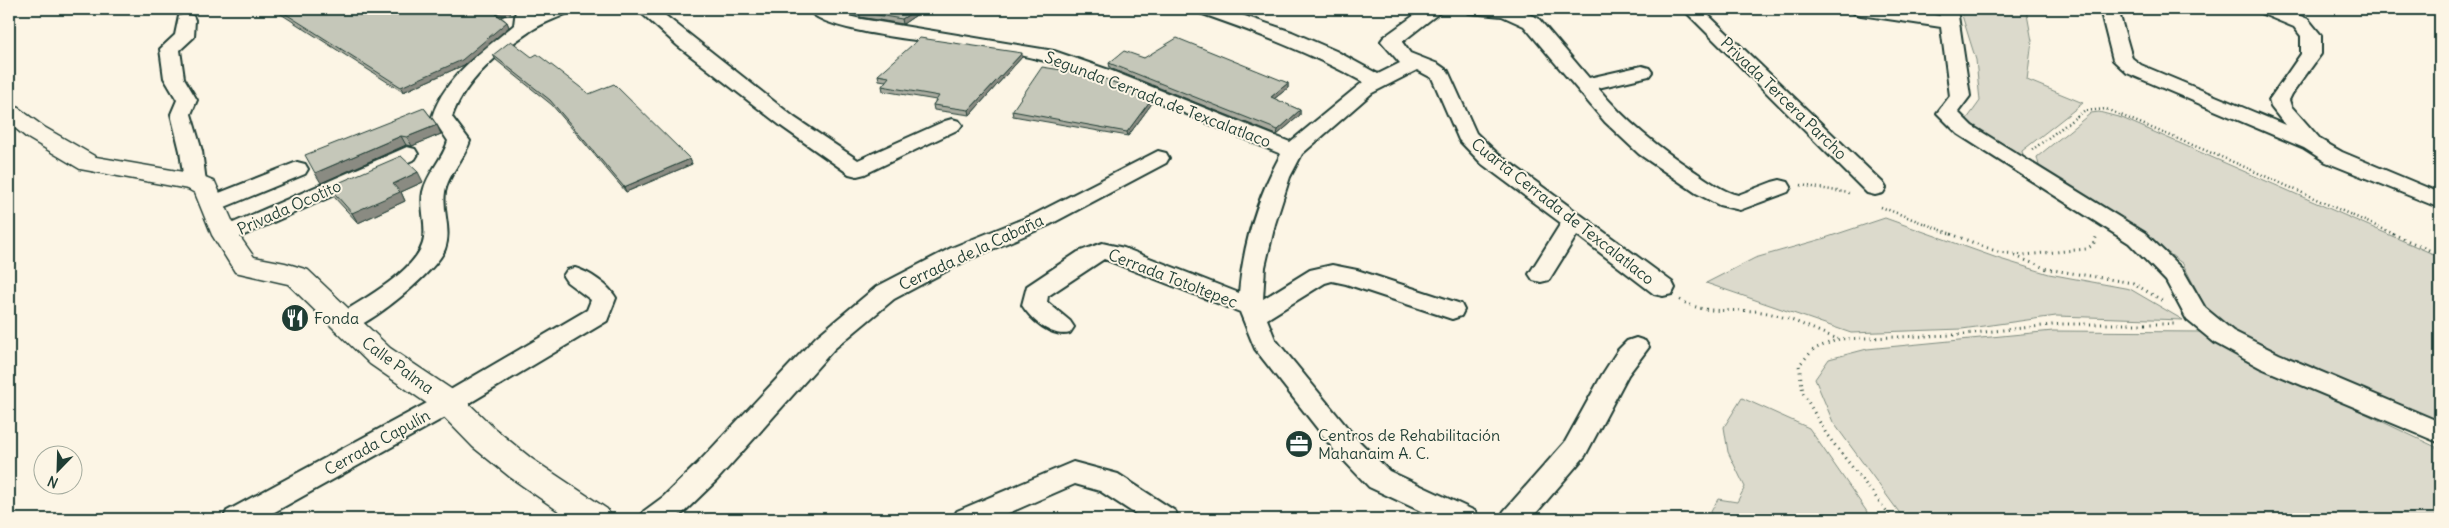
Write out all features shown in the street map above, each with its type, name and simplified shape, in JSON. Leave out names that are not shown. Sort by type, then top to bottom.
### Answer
[{"type":"street","points":[[344,323],[404,282],[430,256],[436,240],[435,186],[456,154],[459,141],[442,117],[444,105],[460,82],[524,18],[561,9]]},
{"type":"street","points":[[646,9],[685,42],[788,122],[857,169],[952,125]]},
{"type":"street","name":"Segunda Cerrada de Texcalatlaco","points":[[817,9],[833,18],[860,25],[1048,55],[1105,75],[1293,150]]},
{"type":"street","points":[[1207,9],[1285,36],[1329,55],[1379,83]]},
{"type":"street","name":"Cuarta Cerrada de Texcalatlaco","points":[[1435,9],[1392,41],[1403,57],[1430,68],[1441,75],[1466,136],[1490,159],[1663,288]]},
{"type":"street","points":[[1476,9],[1505,11],[1531,22],[1612,118],[1646,149],[1690,179],[1727,200],[1740,203],[1780,187]]},
{"type":"street","name":"Privada Tercera Parcho","points":[[1692,9],[1875,188]]},
{"type":"street","points":[[1861,9],[1950,16],[1960,96],[1947,113],[1965,130],[2137,238],[2175,276],[2203,320],[2224,337],[2270,361],[2440,433]]},
{"type":"street","points":[[2109,9],[2123,60],[2134,69],[2313,145],[2334,158],[2440,201]]},
{"type":"street","points":[[2268,9],[2301,23],[2312,35],[2311,54],[2282,93],[2280,100],[2281,107],[2313,145]]},
{"type":"street","points":[[9,112],[35,132],[89,164],[195,182],[191,152],[181,114],[187,100],[174,78],[170,49],[184,37],[186,20]]},
{"type":"street","points":[[1415,63],[1365,89],[1293,150],[1280,177],[1264,224],[1253,267],[1252,312],[1264,342],[1345,444],[1379,479],[1465,519]]},
{"type":"street","points":[[1584,85],[1642,72]]},
{"type":"street","name":"Privada Ocotito","points":[[225,235],[407,154]]},
{"type":"street","name":"Cerrada de la Cabaña","points":[[654,519],[673,505],[708,472],[741,432],[825,343],[885,293],[959,254],[1041,220],[1158,158]]},
{"type":"street","points":[[212,204],[297,169]]},
{"type":"street","name":"Calle Palma","points":[[195,182],[206,188],[225,235],[245,265],[286,272],[298,277],[380,356],[449,403],[492,444],[595,519]]},
{"type":"street","points":[[1541,274],[1574,221]]},
{"type":"street","name":"Cerrada Totoltepec","points":[[1061,327],[1034,305],[1036,292],[1086,258],[1102,251],[1116,254],[1252,312]]},
{"type":"street","points":[[1252,312],[1318,276],[1332,273],[1349,276],[1452,310]]},
{"type":"street","name":"Cerrada Capulín","points":[[237,519],[449,403],[598,315],[604,298],[575,276]]},
{"type":"street","points":[[1514,519],[1575,450],[1627,355],[1636,347]]},
{"type":"street","points":[[967,519],[1074,472],[1108,482],[1165,519]]},
{"type":"path","points":[[2039,178],[2029,160],[2030,151],[2084,111],[2106,109],[2238,164],[2440,255]]},
{"type":"path","points":[[1780,187],[1792,184],[1854,194]]},
{"type":"path","points":[[1882,208],[1987,249],[2024,255],[2086,250],[2093,245],[2104,218]]},
{"type":"path","points":[[2010,254],[2047,269],[2133,283],[2174,307],[2203,320]]},
{"type":"path","points":[[1663,288],[1687,305],[1702,312],[1752,310],[1773,314],[1839,339]]},
{"type":"path","points":[[1893,519],[1827,434],[1803,393],[1799,365],[1814,349],[1839,339],[1954,335],[2062,324],[2203,320]]},
{"type":"shaded area","points":[[1960,9],[2026,9],[2032,41],[2027,80],[2083,103],[2022,151],[2025,165],[1970,130],[1967,119],[1980,101],[1976,60]]},
{"type":"shaded area","points":[[2099,112],[2122,118],[2440,257],[2440,429],[2251,346],[2211,318],[2183,264],[2155,243],[2040,170],[2037,157],[2091,113]]},
{"type":"shaded area","points":[[1885,218],[2000,259],[2049,274],[2130,289],[2183,320],[2056,316],[1962,329],[1851,333],[1706,283],[1755,258],[1822,239]]},
{"type":"shaded area","points":[[2053,331],[2204,332],[2216,343],[2440,449],[2440,519],[1904,519],[1833,422],[1815,379],[1829,359],[1867,349]]},
{"type":"shaded area","points":[[1742,398],[1809,428],[1872,519],[1707,519],[1718,499],[1737,502],[1745,487],[1728,452],[1724,427]]},
{"type":"building","points":[[278,9],[508,9],[496,14],[507,22],[462,60],[401,87]]},
{"type":"building","points":[[864,9],[917,9],[902,19],[859,12]]},
{"type":"building","points":[[920,38],[1022,53],[969,110],[933,105],[939,96],[882,86],[889,77],[878,75]]},
{"type":"building","points":[[1177,38],[1288,83],[1271,97],[1300,110],[1278,130],[1109,63],[1124,51],[1144,58]]},
{"type":"building","points":[[511,41],[532,57],[537,54],[589,94],[614,84],[690,159],[624,187],[550,100],[493,55]]},
{"type":"building","points":[[1042,67],[1094,75],[1153,97],[1127,132],[1012,111]]},
{"type":"building","points":[[424,108],[437,125],[407,137],[401,136],[315,173],[305,155]]},
{"type":"building","points":[[401,156],[418,172],[393,184],[400,192],[352,213],[329,187]]},
{"type":"place","name":"Fonda","points":[[295,318]]},
{"type":"place","name":"Centros de Rehabilitación Mahanaim A. C.","points":[[1299,444]]}]
